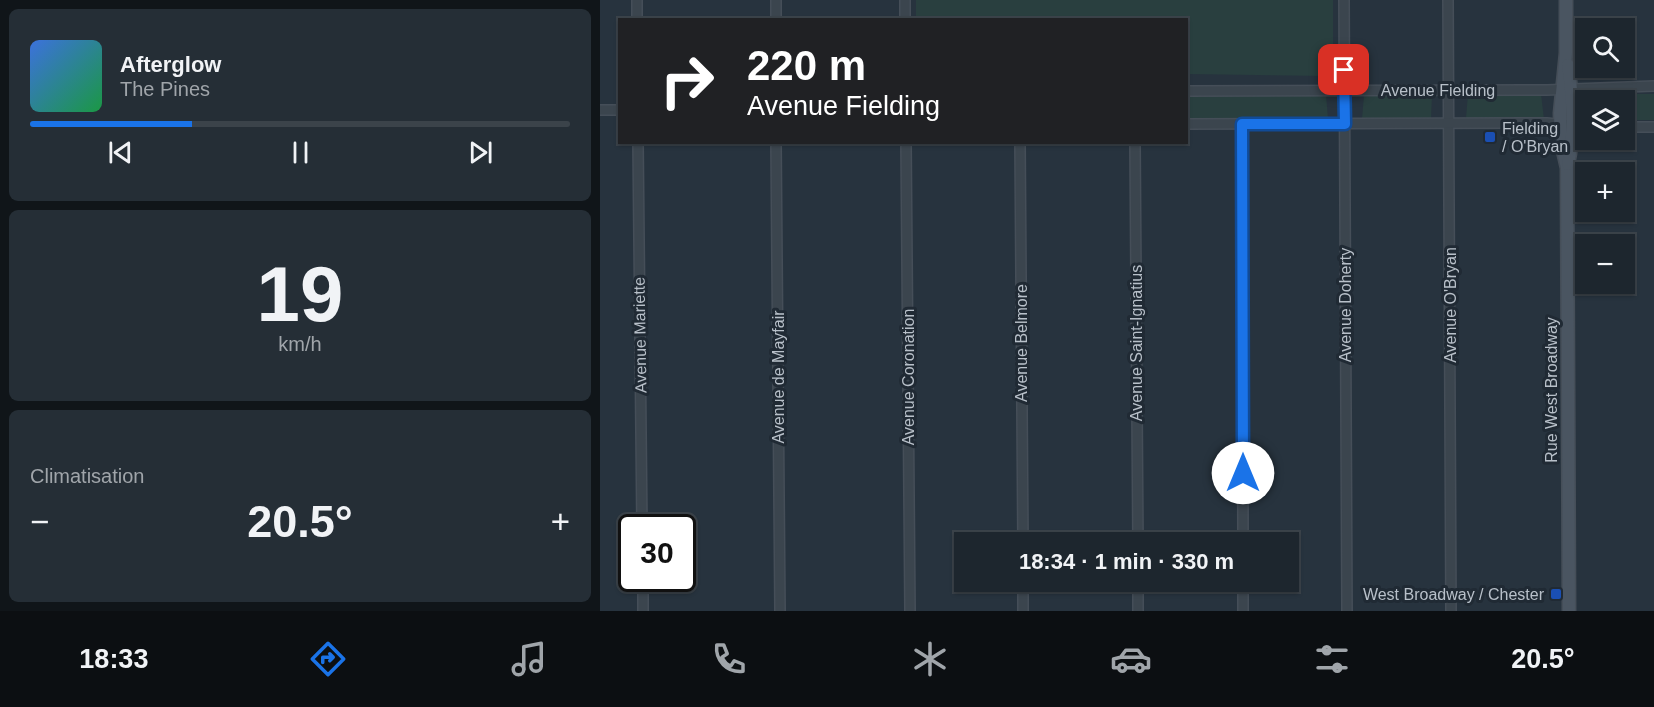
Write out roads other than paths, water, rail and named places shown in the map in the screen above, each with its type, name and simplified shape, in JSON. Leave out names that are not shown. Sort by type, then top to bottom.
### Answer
[{"type":"street","points":[[637,0],[637,18]]},
{"type":"street","points":[[776,0],[776,18]]},
{"type":"street","points":[[905,0],[905,18]]},
{"type":"street","name":"Avenue Doherty","points":[[1344,0],[1347,611]]},
{"type":"street","name":"Avenue O'Bryan","points":[[1448,0],[1451,611]]},
{"type":"street","name":"Rue West Broadway","points":[[1566,0],[1566,125],[1572,142],[1567,168],[1569,611]]},
{"type":"street","name":"Avenue Fielding","points":[[1188,91],[1449,90],[1654,86]]},
{"type":"street","points":[[600,110],[618,110]]},
{"type":"street","name":"Avenue Fielding","points":[[1188,124],[1575,126]]},
{"type":"street","points":[[1242,124],[1243,532]]},
{"type":"street","points":[[1635,127],[1654,127]]},
{"type":"street","name":"Avenue Mariette","points":[[638,144],[642,514]]},
{"type":"street","name":"Avenue de Mayfair","points":[[776,144],[780,611]]},
{"type":"street","name":"Avenue Coronation","points":[[906,144],[910,611]]},
{"type":"street","name":"Avenue Belmore","points":[[1020,144],[1023,532]]},
{"type":"street","name":"Avenue Saint-Ignatius","points":[[1135,144],[1138,532]]},
{"type":"street","points":[[643,592],[643,611]]},
{"type":"street","points":[[1023,592],[1023,611]]},
{"type":"street","points":[[1138,592],[1138,611]]},
{"type":"street","points":[[1243,592],[1243,611]]},
{"type":"place","name":"Fielding / O'Bryan","points":[[1490,137]]},
{"type":"place","name":"West Broadway / Chester","points":[[1556,594]]}]
